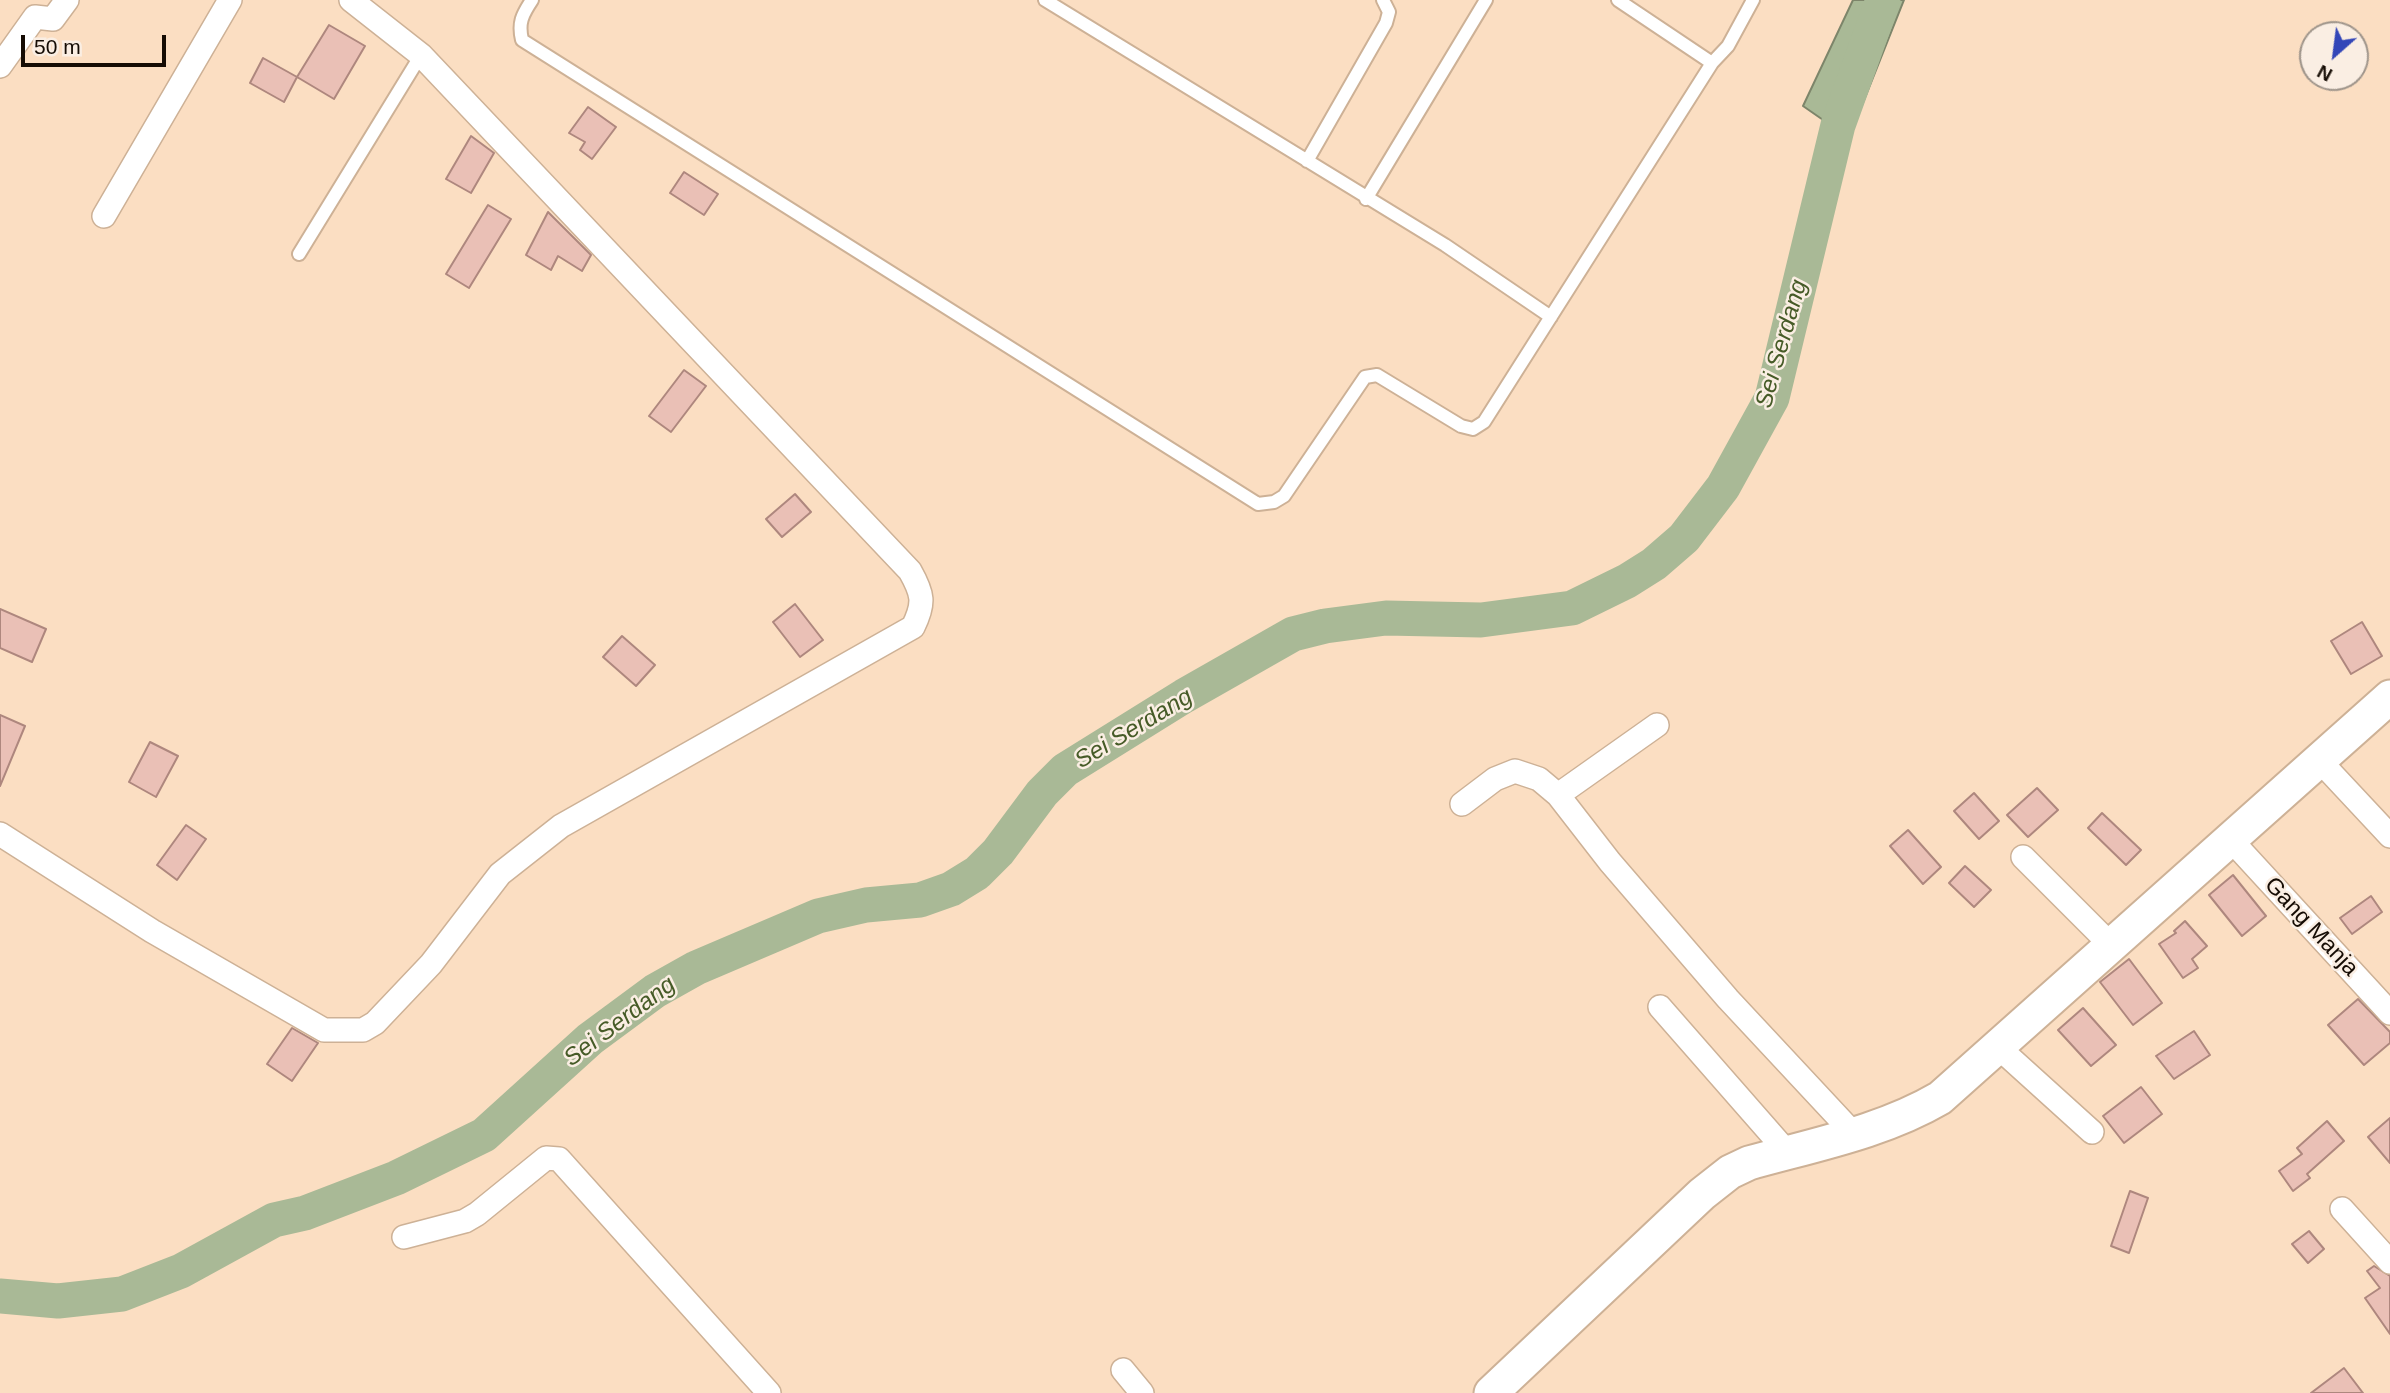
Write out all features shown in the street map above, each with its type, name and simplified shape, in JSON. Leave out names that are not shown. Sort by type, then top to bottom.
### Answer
[{"type":"street","points":[[0,66],[35,17],[52,19],[67,0]]},
{"type":"street","points":[[104,216],[230,0]]},
{"type":"street","points":[[0,834],[152,931],[324,1030],[363,1030],[375,1023],[431,964],[500,874],[561,826],[913,627],[923,608],[922,593],[910,571],[421,55],[351,0]]},
{"type":"street","points":[[1495,1392],[1711,1187],[1740,1167],[1912,1114],[1956,1085],[2390,697]]},
{"type":"street","points":[[1558,794],[1657,724]]},
{"type":"street","points":[[2319,760],[2390,836]]},
{"type":"street","points":[[1462,804],[1495,779],[1514,771],[1539,779],[1558,794],[1611,862],[1728,999],[1853,1133]]},
{"type":"street","name":"Gang Manja","points":[[2232,841],[2390,1013]]},
{"type":"street","points":[[2022,857],[2111,946]]},
{"type":"street","points":[[1660,1007],[1787,1152]]},
{"type":"street","points":[[1998,1046],[2092,1132]]},
{"type":"street","points":[[404,1237],[465,1221],[546,1158],[559,1159],[769,1393]]},
{"type":"street","points":[[2342,1209],[2390,1262]]},
{"type":"street","points":[[1123,1370],[1142,1393]]},
{"type":"lane","points":[[532,0],[522,16],[519,28],[522,40],[1258,504],[1274,502],[1284,496],[1365,377],[1377,375],[1461,426],[1478,427],[1712,63],[1728,46],[1753,0]]},
{"type":"lane","points":[[1045,0],[1445,245],[1551,317]]},
{"type":"lane","points":[[1307,161],[1386,23],[1389,12],[1383,0]]},
{"type":"lane","points":[[1366,199],[1486,0]]},
{"type":"lane","points":[[1618,0],[1712,63]]},
{"type":"lane","points":[[299,254],[421,55]]},
{"type":"shaded area","points":[[1853,0],[1904,0],[1849,138],[1803,106]]},
{"type":"building","points":[[329,25],[365,46],[334,99],[297,77]]},
{"type":"building","points":[[263,58],[297,77],[284,102],[250,83]]},
{"type":"building","points":[[588,107],[616,127],[592,159],[580,150],[585,142],[569,133]]},
{"type":"building","points":[[471,136],[494,153],[471,193],[446,179]]},
{"type":"building","points":[[684,172],[718,194],[704,215],[670,193]]},
{"type":"building","points":[[488,205],[511,219],[469,288],[446,274]]},
{"type":"building","points":[[548,212],[591,255],[582,271],[558,256],[551,270],[526,255]]},
{"type":"building","points":[[684,370],[706,386],[671,432],[649,416]]},
{"type":"building","points":[[795,494],[811,512],[782,537],[766,519]]},
{"type":"building","points":[[795,604],[823,640],[800,657],[773,622]]},
{"type":"building","points":[[0,609],[46,629],[32,662],[0,648]]},
{"type":"building","points":[[2362,622],[2382,656],[2351,674],[2331,641]]},
{"type":"building","points":[[622,636],[655,665],[636,686],[603,657]]},
{"type":"building","points":[[0,715],[25,726],[0,786]]},
{"type":"building","points":[[150,742],[178,756],[156,797],[129,782]]},
{"type":"building","points":[[2037,788],[2058,810],[2028,837],[2007,815]]},
{"type":"building","points":[[1974,793],[1999,821],[1979,839],[1954,811]]},
{"type":"building","points":[[2102,813],[2141,850],[2126,865],[2088,828]]},
{"type":"building","points":[[186,825],[206,839],[177,880],[157,865]]},
{"type":"building","points":[[1908,830],[1941,867],[1923,884],[1890,846]]},
{"type":"building","points":[[1965,866],[1991,890],[1974,907],[1949,883]]},
{"type":"building","points":[[2233,875],[2266,916],[2242,936],[2209,895]]},
{"type":"building","points":[[2371,896],[2382,912],[2352,934],[2340,918]]},
{"type":"building","points":[[2185,921],[2207,946],[2192,959],[2198,968],[2183,978],[2159,944],[2176,933],[2174,931]]},
{"type":"building","points":[[2129,959],[2162,1003],[2133,1025],[2100,982]]},
{"type":"building","points":[[2358,999],[2390,1032],[2390,1043],[2364,1065],[2328,1025]]},
{"type":"building","points":[[2083,1008],[2116,1045],[2091,1066],[2058,1030]]},
{"type":"building","points":[[292,1028],[318,1043],[292,1081],[267,1064]]},
{"type":"building","points":[[2194,1031],[2210,1055],[2174,1079],[2156,1056]]},
{"type":"building","points":[[2141,1087],[2162,1114],[2124,1143],[2103,1116]]},
{"type":"building","points":[[2390,1118],[2390,1163],[2368,1137]]},
{"type":"building","points":[[2327,1121],[2344,1141],[2307,1174],[2310,1178],[2293,1191],[2279,1171],[2302,1154],[2297,1148]]},
{"type":"building","points":[[2130,1191],[2148,1198],[2129,1253],[2111,1246]]},
{"type":"building","points":[[2309,1231],[2324,1249],[2308,1263],[2292,1244]]},
{"type":"building","points":[[2374,1266],[2390,1276],[2390,1334],[2365,1298],[2380,1288],[2367,1271]]},
{"type":"building","points":[[2344,1368],[2363,1393],[2311,1393]]},
{"type":"waterway","name":"Sei Serdang","points":[[0,1296],[58,1301],[122,1294],[181,1271],[274,1220],[305,1213],[396,1178],[484,1135],[590,1039],[655,991],[696,968],[818,916],[866,905],[920,900],[951,889],[977,873],[998,852],[1042,793],[1065,770],[1184,696],[1293,634],[1325,626],[1386,618],[1481,620],[1572,608],[1627,581],[1654,564],[1684,538],[1723,487],[1772,398],[1838,125],[1883,0]]}]
